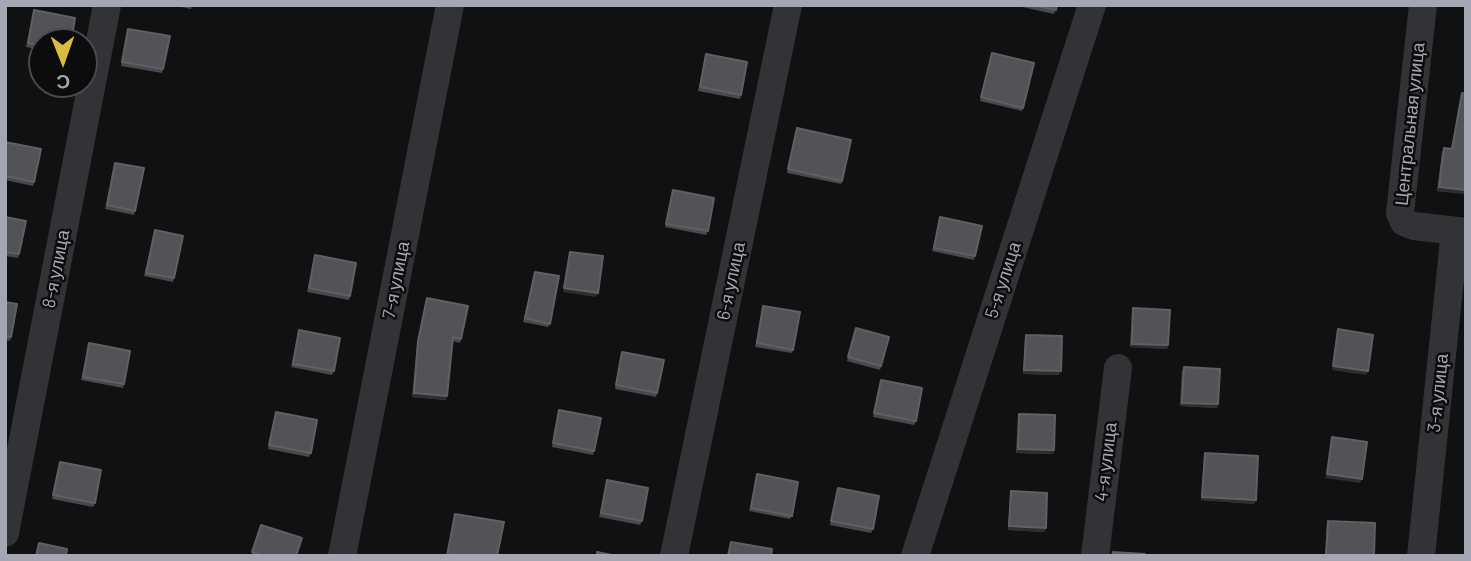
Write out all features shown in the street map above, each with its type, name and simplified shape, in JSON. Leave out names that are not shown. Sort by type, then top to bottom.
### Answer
[{"type":"street","name":"8-я улица","points":[[5,533],[107,5]]},
{"type":"street","name":"7-я улица","points":[[342,556],[450,5]]},
{"type":"street","name":"6-я улица","points":[[674,556],[788,5]]},
{"type":"street","name":"5-я улица","points":[[915,556],[1092,5]]},
{"type":"street","name":"Центральная улица","points":[[1423,5],[1400,213],[1404,222],[1414,226],[1460,232]]},
{"type":"street","name":"3-я улица","points":[[1421,556],[1460,232]]},
{"type":"street","name":"4-я улица","points":[[1095,556],[1118,368]]},
{"type":"building","points":[[1032,5],[1057,5],[1056,10]]},
{"type":"building","points":[[34,10],[75,18],[73,28],[31,28]]},
{"type":"building","points":[[128,29],[170,36],[163,69],[122,62]]},
{"type":"building","points":[[992,53],[1034,63],[1023,108],[981,97]]},
{"type":"building","points":[[706,54],[747,62],[741,95],[700,87]]},
{"type":"building","points":[[1462,93],[1466,94],[1466,190],[1439,187],[1444,148],[1452,149]]},
{"type":"building","points":[[797,128],[851,140],[842,181],[788,169]]},
{"type":"building","points":[[5,142],[41,149],[34,182],[5,176]]},
{"type":"building","points":[[115,163],[144,168],[135,211],[107,205]]},
{"type":"building","points":[[673,190],[714,198],[708,231],[666,224]]},
{"type":"building","points":[[5,217],[26,221],[19,254],[5,252]]},
{"type":"building","points":[[940,217],[982,226],[975,256],[934,248]]},
{"type":"building","points":[[155,230],[183,236],[174,278],[146,273]]},
{"type":"building","points":[[570,252],[603,256],[598,293],[564,288]]},
{"type":"building","points":[[315,255],[356,263],[350,296],[309,288]]},
{"type":"building","points":[[535,272],[559,276],[550,324],[525,318]]},
{"type":"building","points":[[427,298],[468,306],[461,339],[453,337],[447,396],[414,393],[418,341]]},
{"type":"building","points":[[5,302],[17,304],[11,337],[5,336]]},
{"type":"building","points":[[763,306],[800,312],[793,350],[757,343]]},
{"type":"building","points":[[1133,308],[1170,310],[1168,345],[1132,344]]},
{"type":"building","points":[[856,328],[889,337],[881,366],[848,357]]},
{"type":"building","points":[[1338,329],[1373,335],[1368,371],[1333,366]]},
{"type":"building","points":[[299,330],[340,338],[334,371],[293,364]]},
{"type":"building","points":[[1026,335],[1062,336],[1061,371],[1024,370]]},
{"type":"building","points":[[89,343],[130,351],[124,384],[83,377]]},
{"type":"building","points":[[622,352],[664,360],[657,393],[616,385]]},
{"type":"building","points":[[1184,367],[1220,369],[1218,404],[1182,403]]},
{"type":"building","points":[[881,380],[922,388],[916,421],[874,413]]},
{"type":"building","points":[[559,410],[601,418],[594,451],[553,443]]},
{"type":"building","points":[[276,412],[317,420],[311,453],[269,445]]},
{"type":"building","points":[[1019,414],[1055,415],[1054,450],[1018,449]]},
{"type":"building","points":[[1332,437],[1367,442],[1362,479],[1327,474]]},
{"type":"building","points":[[1205,453],[1258,456],[1256,500],[1202,497]]},
{"type":"building","points":[[60,462],[101,470],[95,503],[53,495]]},
{"type":"building","points":[[757,474],[798,482],[792,516],[751,508]]},
{"type":"building","points":[[607,480],[648,488],[642,521],[601,513]]},
{"type":"building","points":[[838,488],[879,496],[873,529],[831,521]]},
{"type":"building","points":[[1011,491],[1047,493],[1046,528],[1009,526]]},
{"type":"building","points":[[455,514],[504,522],[497,556],[447,556]]},
{"type":"building","points":[[1328,521],[1375,523],[1374,556],[1326,556]]},
{"type":"building","points":[[261,525],[302,538],[296,556],[260,556],[252,552]]},
{"type":"building","points":[[731,542],[772,549],[771,556],[728,556]]},
{"type":"building","points":[[39,543],[67,549],[66,556],[36,556]]},
{"type":"building","points":[[597,552],[616,556],[597,556]]},
{"type":"building","points":[[1113,552],[1145,554],[1145,556],[1112,556]]}]
